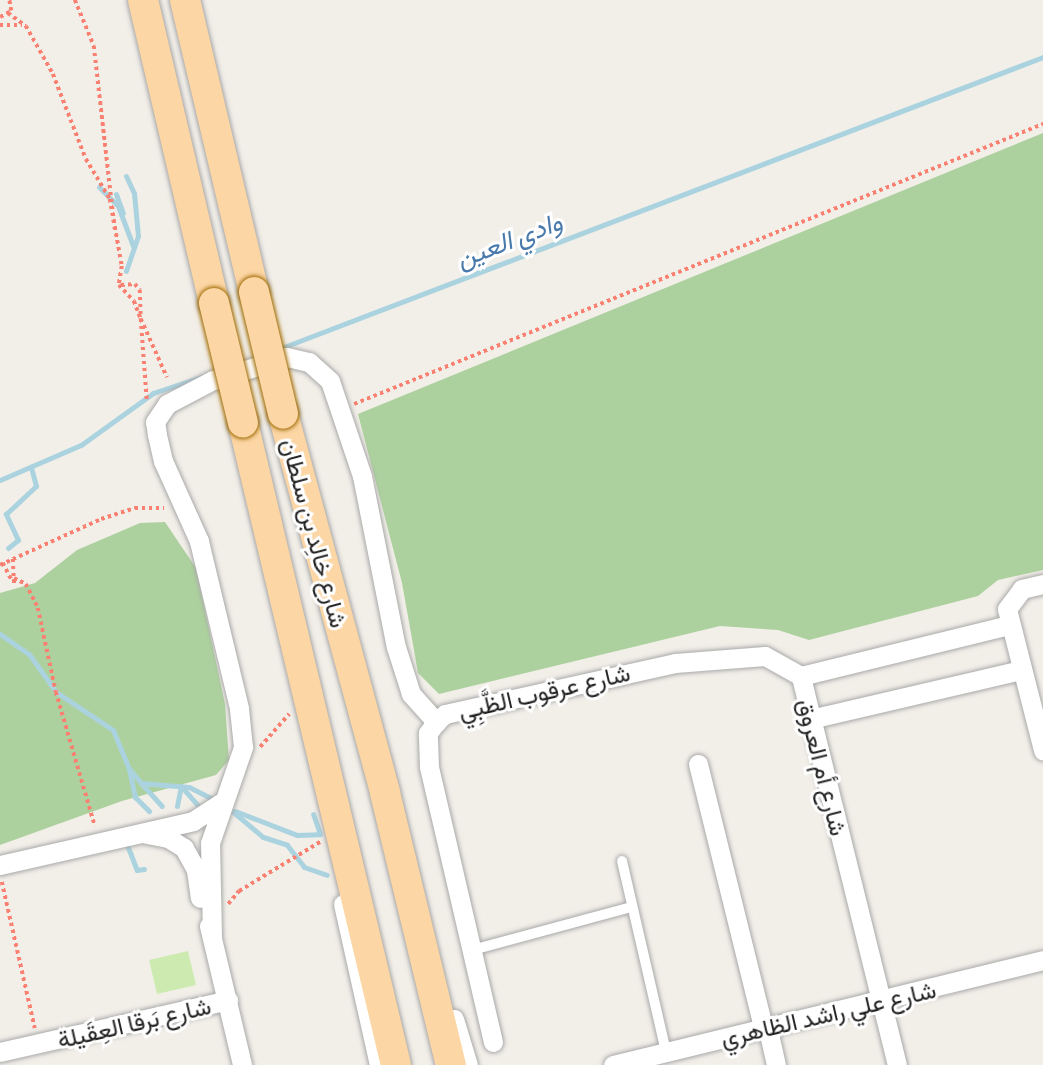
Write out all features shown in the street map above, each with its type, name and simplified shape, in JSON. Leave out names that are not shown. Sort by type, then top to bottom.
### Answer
[{"type":"main road","name":"شارع خالِد بن سلطان","points":[[143,0],[396,1065]]},
{"type":"main road","name":"شارع خالِد بن سلطان","points":[[185,0],[283,414],[385,793],[451,1065]]},
{"type":"street","points":[[212,937],[210,843],[221,802],[243,747],[239,708],[199,541],[163,461],[155,422],[167,404],[183,392],[287,357],[309,362],[330,381],[362,477],[396,647],[411,694],[436,722]]},
{"type":"street","points":[[1043,584],[1022,589],[1012,597],[1008,625],[1043,750]]},
{"type":"street","name":"شارع أم العروق","points":[[897,1065],[801,676],[1008,625]]},
{"type":"street","name":"شارع عرقوب الظَّبِي","points":[[492,1042],[429,767],[428,733],[436,722],[445,714],[675,663],[765,656],[801,676]]},
{"type":"street","points":[[810,719],[1020,670]]},
{"type":"street","points":[[698,764],[776,1065]]},
{"type":"street","points":[[385,793],[407,849],[468,1065]]},
{"type":"street","points":[[0,865],[201,818],[221,802]]},
{"type":"street","points":[[333,802],[342,903],[379,1065]]},
{"type":"street","points":[[173,825],[197,836],[210,864]]},
{"type":"street","points":[[142,833],[168,838],[192,857],[242,1065]]},
{"type":"street","name":"شارع علي راشد الظاهري","points":[[613,1065],[1043,960]]},
{"type":"street","name":"شارع بَرقا العِقَيلة","points":[[0,1052],[228,1000]]},
{"type":"lane","points":[[622,862],[666,1052]]},
{"type":"lane","points":[[472,950],[631,907]]},
{"type":"path","points":[[8,13],[9,0]]},
{"type":"path","points":[[75,0],[94,46],[116,238]]},
{"type":"path","points":[[0,17],[8,13]]},
{"type":"path","points":[[8,13],[26,26],[65,100],[86,159],[110,199],[122,266],[119,285]]},
{"type":"path","points":[[0,25],[26,26]]},
{"type":"path","points":[[354,404],[1043,124]]},
{"type":"path","points":[[119,285],[135,284],[139,290],[146,397],[155,422]]},
{"type":"path","points":[[119,285],[134,301],[167,377]]},
{"type":"path","points":[[99,842],[56,692],[38,608],[26,584],[12,581],[1,564],[135,508],[164,508],[172,516]]},
{"type":"path","points":[[13,559],[17,581]]},
{"type":"path","points":[[254,754],[294,706]]},
{"type":"path","points":[[212,937],[222,913],[239,891],[326,838]]},
{"type":"path","points":[[0,872],[38,1044]]},
{"type":"green space","points":[[1043,133],[1043,570],[998,580],[978,596],[809,640],[778,630],[720,626],[439,694],[418,673],[402,583],[358,414]]},
{"type":"green space","points":[[165,522],[196,568],[225,704],[229,760],[216,775],[122,801],[0,845],[0,593],[35,583],[77,550],[140,523]]},
{"type":"green space","points":[[188,951],[196,985],[157,994],[149,960]]},
{"type":"waterway","name":"وادي العين","points":[[276,350],[1043,57]]},
{"type":"waterway","points":[[126,176],[134,193],[138,236],[126,271]]},
{"type":"waterway","points":[[99,187],[118,206],[133,246]]},
{"type":"waterway","points":[[116,194],[123,213]]},
{"type":"waterway","name":"وادي العين","points":[[0,480],[81,445],[153,393],[201,377]]},
{"type":"waterway","points":[[8,548],[18,540],[6,514],[36,486],[31,467]]},
{"type":"waterway","points":[[0,634],[29,654],[56,692],[113,730],[129,769],[141,783],[189,787],[217,801]]},
{"type":"waterway","points":[[129,769],[135,797],[149,811]]},
{"type":"waterway","points":[[141,783],[162,806]]},
{"type":"waterway","points":[[181,786],[199,807]]},
{"type":"waterway","points":[[177,806],[181,786]]},
{"type":"waterway","points":[[226,806],[263,837],[287,845],[304,867],[327,875]]},
{"type":"waterway","points":[[235,811],[297,835],[320,834],[313,814]]},
{"type":"waterway","points":[[126,842],[137,870],[144,869]]}]
